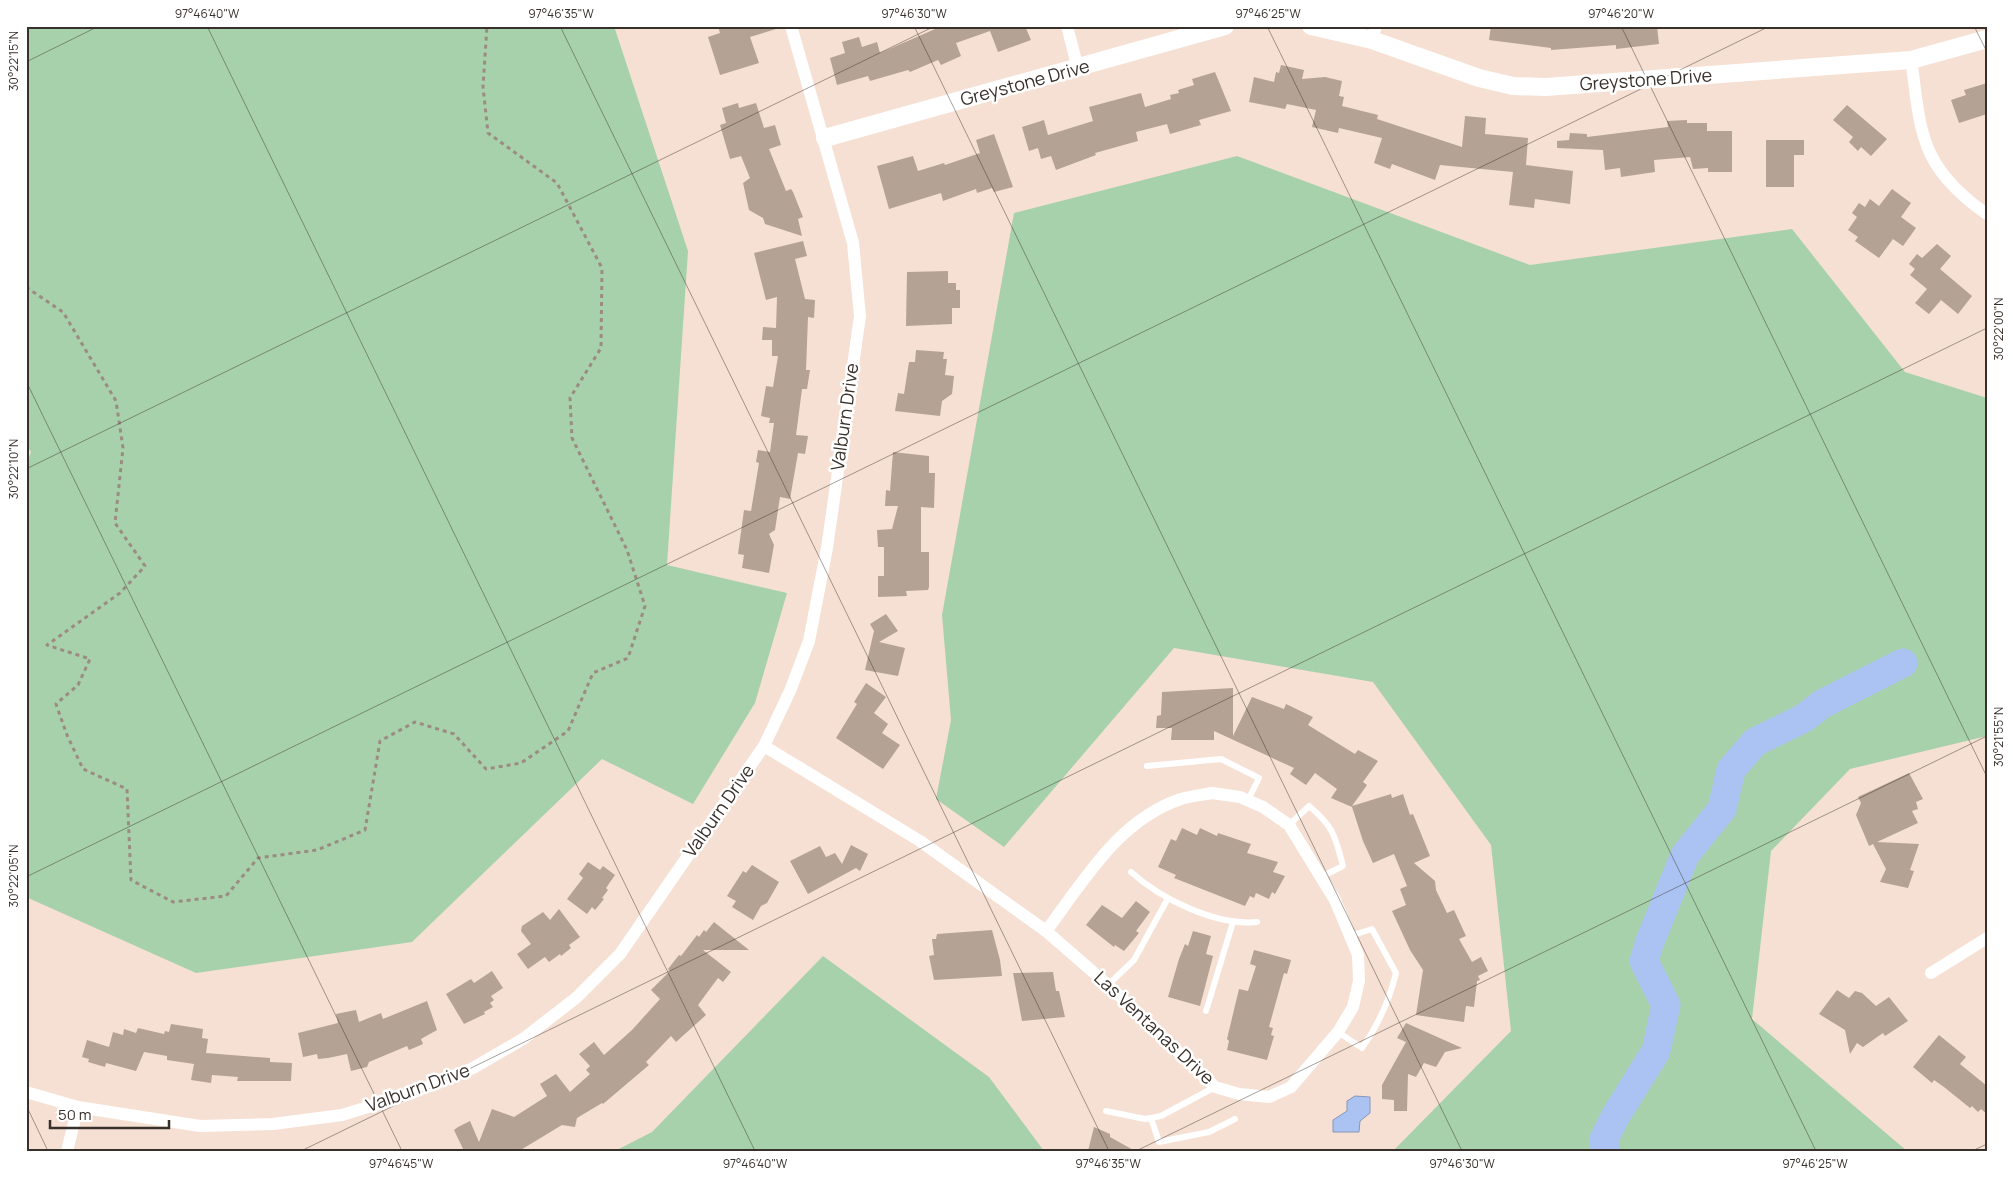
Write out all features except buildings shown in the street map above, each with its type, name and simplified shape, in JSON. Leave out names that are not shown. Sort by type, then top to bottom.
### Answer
[{"type":"street","name":"Valburn Drive","points":[[26,1092],[78,1107],[200,1126],[273,1124],[342,1114],[407,1095],[473,1068],[523,1038],[576,998],[620,954],[764,746],[790,691],[808,640],[827,548],[860,316],[853,243],[825,138],[791,26]]},
{"type":"street","points":[[1067,26],[1078,69]]},
{"type":"street","name":"Greystone Drive","points":[[825,138],[1078,69],[1225,26]]},
{"type":"street","name":"Greystone Drive","points":[[1311,26],[1374,33],[1479,78],[1513,86],[1546,87],[1911,60],[1987,39]]},
{"type":"street","points":[[1911,60],[1922,125],[1931,155],[1949,180],[1975,206],[1987,214]]},
{"type":"street","name":"Las Ventanas Drive","points":[[764,746],[920,841],[1046,931],[1108,985],[1215,1087],[1239,1094],[1269,1097],[1291,1087],[1338,1032],[1353,1007],[1359,980],[1358,955],[1335,900],[1289,825],[1263,807],[1248,800],[1212,793],[1181,799],[1141,819],[1108,848],[1046,931]]},
{"type":"street","points":[[1931,973],[1987,938]]},
{"type":"street","points":[[67,1151],[78,1107]]},
{"type":"lane","points":[[1147,766],[1221,759],[1260,778],[1248,800]]},
{"type":"lane","points":[[1289,825],[1309,806],[1327,822],[1336,840],[1343,866],[1321,877]]},
{"type":"lane","points":[[1131,872],[1149,889],[1168,900],[1233,922],[1257,922]]},
{"type":"lane","points":[[1108,985],[1134,960],[1168,900]]},
{"type":"lane","points":[[1206,1011],[1233,922]]},
{"type":"lane","points":[[1338,1032],[1362,1048],[1378,1025],[1390,997],[1396,973],[1372,929],[1350,936]]},
{"type":"lane","points":[[1106,1111],[1150,1118],[1161,1116],[1215,1087]]},
{"type":"lane","points":[[1150,1118],[1159,1142],[1209,1132],[1235,1119]]},
{"type":"path","points":[[26,287],[63,312],[116,401],[123,448],[115,523],[145,566],[120,594],[47,645],[90,659],[78,685],[56,704],[67,735],[83,768],[127,790],[131,880],[173,902],[226,896],[258,858],[316,850],[365,830],[380,742],[414,722],[454,734],[486,769],[521,763],[568,731],[593,673],[628,658],[645,606],[626,550],[572,438],[570,398],[601,348],[602,268],[557,183],[488,133],[483,87],[487,26]]},
{"type":"green space","points":[[26,26],[614,26],[688,251],[667,565],[787,593],[755,703],[693,804],[602,759],[412,942],[196,973],[26,897],[26,466],[31,452],[26,445]]},
{"type":"green space","points":[[1237,156],[1530,265],[1792,229],[1905,372],[1987,398],[1987,736],[1850,769],[1771,851],[1752,1019],[1907,1151],[1393,1151],[1511,1031],[1491,845],[1373,682],[1174,648],[1004,847],[936,799],[951,720],[942,615],[1014,213]]},
{"type":"green space","points":[[823,956],[989,1077],[1044,1151],[615,1151],[652,1132]]},
{"type":"water","points":[[1355,1096],[1370,1097],[1370,1113],[1360,1121],[1359,1132],[1333,1132],[1333,1120],[1347,1111],[1347,1101]]},
{"type":"waterway","points":[[1605,1151],[1604,1139],[1615,1117],[1656,1051],[1666,1005],[1644,961],[1649,944],[1685,855],[1722,809],[1731,770],[1755,742],[1804,718],[1822,704],[1903,663]]}]
